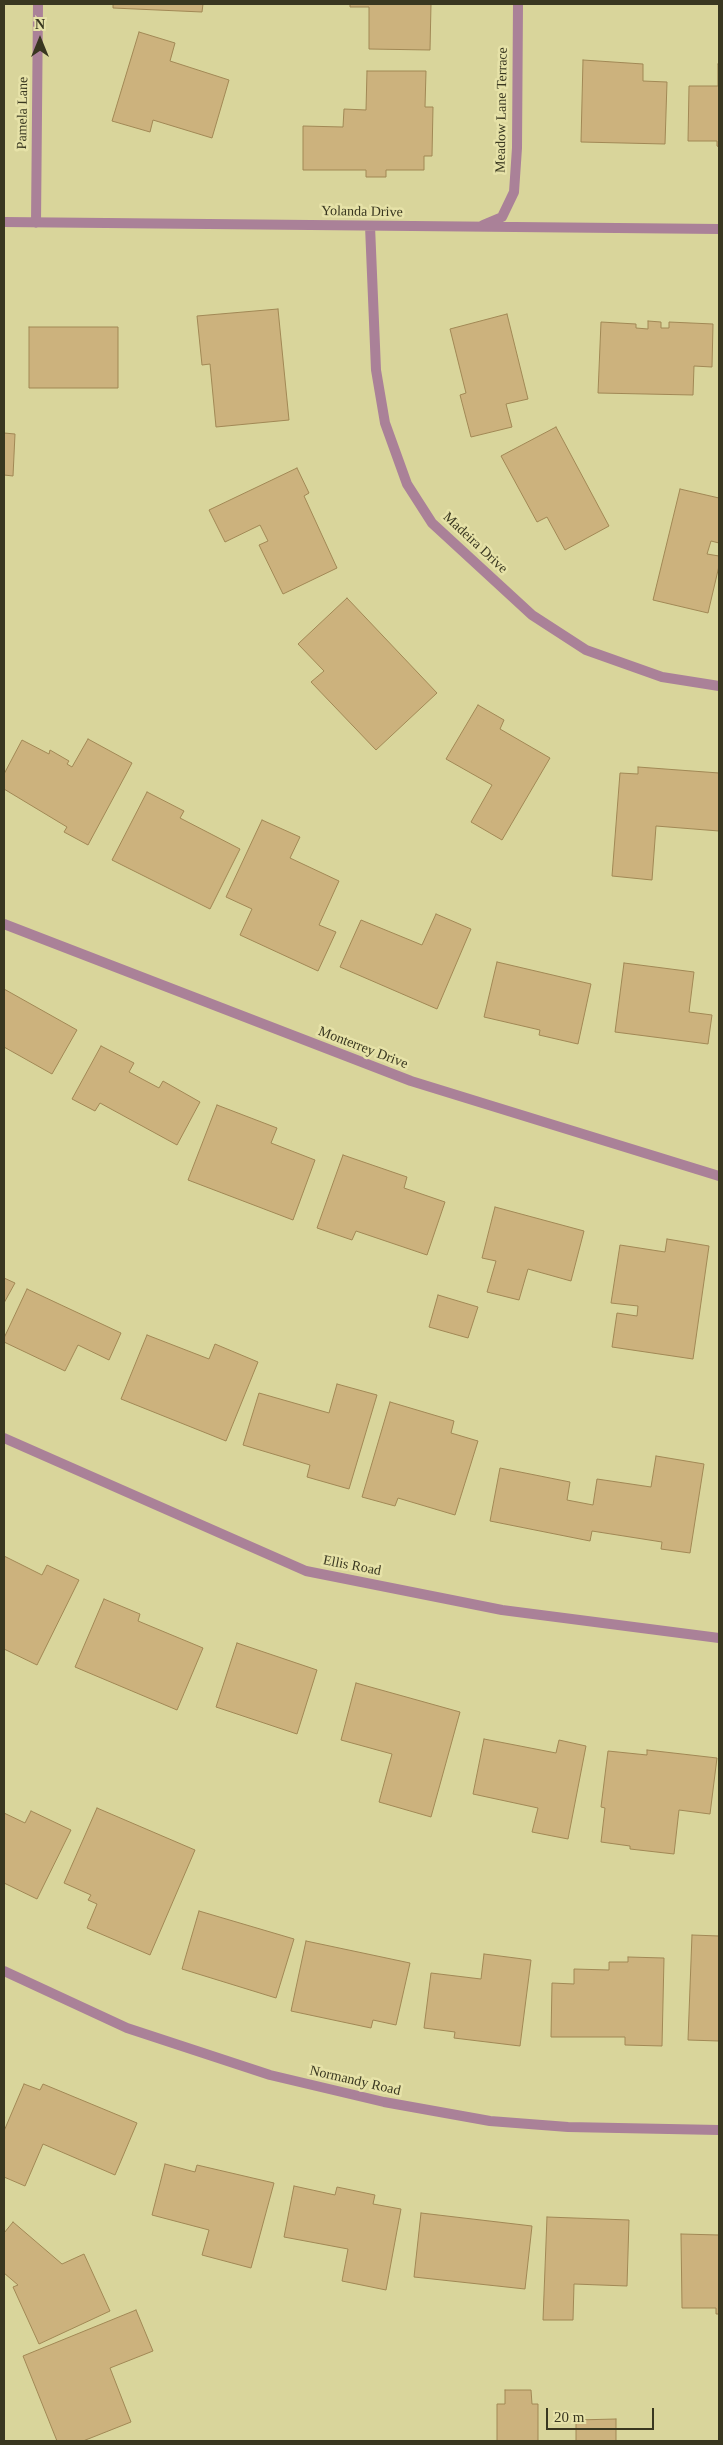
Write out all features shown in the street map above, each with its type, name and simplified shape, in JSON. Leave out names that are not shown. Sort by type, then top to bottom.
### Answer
[{"type":"street","name":"Pamela Lane","points":[[36,223],[38,4]]},
{"type":"street","name":"Meadow Lane Terrace","points":[[477,227],[502,217],[514,192],[517,148],[518,4]]},
{"type":"street","name":"Yolanda Drive","points":[[4,222],[719,229]]},
{"type":"street","name":"Madeira Drive","points":[[370,226],[376,370],[385,422],[407,484],[432,523],[532,615],[586,650],[662,677],[719,686]]},
{"type":"street","name":"Monterrey Drive","points":[[4,924],[411,1081],[719,1176]]},
{"type":"street","name":"Ellis Road","points":[[4,1438],[306,1572],[502,1610],[719,1638]]},
{"type":"street","name":"Normandy Road","points":[[4,1971],[127,2028],[270,2075],[384,2102],[490,2121],[568,2127],[719,2130]]},
{"type":"building","points":[[113,4],[203,4],[202,12],[113,8]]},
{"type":"building","points":[[350,4],[431,4],[430,50],[369,49],[369,7],[350,7]]},
{"type":"building","points":[[139,32],[175,43],[170,61],[229,80],[212,138],[153,120],[150,132],[112,121]]},
{"type":"building","points":[[583,60],[643,64],[643,81],[667,82],[665,144],[581,142]]},
{"type":"building","points":[[718,64],[719,147],[717,146],[717,141],[688,141],[689,86],[718,86]]},
{"type":"building","points":[[367,71],[426,71],[425,107],[433,107],[432,156],[424,156],[424,170],[386,170],[386,177],[366,177],[366,170],[303,170],[303,126],[343,127],[344,109],[366,110]]},
{"type":"building","points":[[278,309],[289,420],[216,427],[210,364],[202,365],[197,316]]},
{"type":"building","points":[[507,314],[528,399],[506,404],[512,427],[471,437],[460,395],[466,393],[450,329]]},
{"type":"building","points":[[648,321],[661,322],[661,328],[669,328],[669,322],[713,324],[712,367],[694,366],[693,395],[598,393],[601,322],[636,324],[636,328],[648,329]]},
{"type":"building","points":[[29,327],[118,327],[118,388],[29,388]]},
{"type":"building","points":[[556,427],[609,526],[565,550],[547,517],[537,522],[501,456]]},
{"type":"building","points":[[4,433],[15,434],[13,476],[4,475]]},
{"type":"building","points":[[297,468],[309,493],[304,496],[337,568],[283,594],[259,545],[268,541],[260,525],[225,542],[209,510]]},
{"type":"building","points":[[680,489],[719,498],[719,543],[711,541],[707,554],[719,556],[719,566],[708,613],[653,600]]},
{"type":"building","points":[[347,598],[437,693],[376,750],[311,682],[324,671],[298,644]]},
{"type":"building","points":[[478,705],[504,720],[500,729],[550,758],[502,840],[471,822],[492,785],[446,759]]},
{"type":"building","points":[[88,739],[132,763],[88,845],[64,832],[67,827],[4,789],[4,774],[22,740],[49,754],[50,750],[69,761],[67,764],[72,767]]},
{"type":"building","points":[[638,767],[719,773],[719,831],[656,826],[652,880],[612,876],[620,773],[638,774]]},
{"type":"building","points":[[147,792],[184,811],[180,818],[240,849],[210,909],[112,860]]},
{"type":"building","points":[[262,820],[300,837],[290,858],[339,881],[319,925],[336,932],[318,971],[240,935],[252,909],[226,897]]},
{"type":"building","points":[[436,914],[471,929],[437,1009],[340,967],[361,920],[422,945]]},
{"type":"building","points":[[497,962],[591,984],[578,1044],[539,1035],[540,1030],[484,1017]]},
{"type":"building","points":[[624,963],[694,972],[689,1012],[712,1015],[708,1044],[615,1032]]},
{"type":"building","points":[[4,989],[77,1030],[52,1074],[4,1047]]},
{"type":"building","points":[[101,1046],[134,1063],[129,1072],[159,1088],[163,1081],[200,1102],[177,1145],[100,1103],[95,1111],[72,1099]]},
{"type":"building","points":[[217,1105],[277,1128],[271,1143],[315,1160],[293,1220],[188,1180]]},
{"type":"building","points":[[343,1155],[407,1177],[404,1188],[445,1202],[427,1255],[356,1231],[352,1240],[317,1228]]},
{"type":"building","points":[[495,1207],[584,1231],[571,1281],[528,1269],[519,1300],[487,1292],[496,1261],[482,1258]]},
{"type":"building","points":[[667,1239],[709,1246],[693,1359],[612,1347],[617,1313],[637,1316],[638,1306],[611,1303],[620,1245],[665,1252]]},
{"type":"building","points":[[4,1278],[15,1283],[4,1303]]},
{"type":"building","points":[[27,1289],[121,1333],[109,1360],[78,1345],[65,1371],[4,1342],[4,1338]]},
{"type":"building","points":[[438,1295],[478,1307],[468,1338],[429,1327]]},
{"type":"building","points":[[147,1335],[209,1359],[215,1344],[258,1362],[226,1441],[121,1399]]},
{"type":"building","points":[[337,1384],[377,1395],[349,1489],[307,1477],[310,1465],[243,1445],[259,1393],[329,1413]]},
{"type":"building","points":[[390,1402],[454,1421],[451,1433],[478,1441],[455,1515],[398,1498],[395,1506],[362,1497]]},
{"type":"building","points":[[656,1456],[704,1464],[690,1553],[661,1549],[662,1542],[592,1531],[590,1541],[490,1521],[500,1468],[570,1482],[567,1500],[593,1505],[597,1479],[651,1487]]},
{"type":"building","points":[[4,1556],[42,1575],[47,1565],[79,1580],[37,1665],[4,1649]]},
{"type":"building","points":[[104,1599],[140,1614],[138,1621],[203,1648],[177,1710],[75,1667]]},
{"type":"building","points":[[237,1643],[317,1670],[297,1734],[216,1707]]},
{"type":"building","points":[[356,1683],[460,1712],[431,1817],[379,1802],[392,1754],[341,1740]]},
{"type":"building","points":[[484,1739],[556,1753],[559,1740],[586,1746],[568,1839],[532,1832],[538,1808],[473,1794]]},
{"type":"building","points":[[647,1750],[717,1758],[710,1814],[679,1810],[674,1854],[630,1849],[630,1846],[601,1842],[605,1808],[601,1807],[608,1751],[647,1755]]},
{"type":"building","points":[[97,1808],[195,1850],[150,1955],[87,1928],[97,1904],[88,1900],[91,1895],[64,1883]]},
{"type":"building","points":[[31,1811],[71,1830],[37,1899],[4,1883],[4,1813],[25,1823]]},
{"type":"building","points":[[199,1911],[294,1939],[276,1998],[182,1969]]},
{"type":"building","points":[[692,1935],[719,1936],[719,2041],[688,2040]]},
{"type":"building","points":[[306,1941],[410,1963],[396,2025],[373,2020],[371,2028],[291,2011]]},
{"type":"building","points":[[484,1954],[531,1960],[520,2046],[454,2038],[455,2032],[424,2028],[431,1973],[481,1979]]},
{"type":"building","points":[[628,1957],[664,1958],[662,2046],[625,2045],[625,2037],[551,2037],[552,1983],[574,1984],[574,1969],[609,1970],[609,1962],[628,1962]]},
{"type":"building","points":[[24,2084],[40,2090],[43,2084],[137,2123],[115,2175],[43,2144],[25,2186],[4,2177],[4,2131]]},
{"type":"building","points":[[165,2164],[195,2172],[197,2165],[274,2183],[251,2268],[202,2255],[209,2230],[152,2215]]},
{"type":"building","points":[[294,2186],[335,2195],[337,2187],[375,2195],[373,2204],[401,2209],[386,2290],[342,2281],[348,2249],[284,2237]]},
{"type":"building","points":[[421,2213],[532,2226],[525,2289],[414,2277]]},
{"type":"building","points":[[547,2217],[629,2220],[627,2286],[574,2284],[573,2320],[543,2320]]},
{"type":"building","points":[[13,2222],[62,2264],[84,2254],[110,2311],[39,2344],[13,2287],[18,2285],[4,2273],[4,2233]]},
{"type":"building","points":[[681,2234],[719,2235],[719,2314],[716,2314],[716,2308],[682,2308]]},
{"type":"building","points":[[136,2310],[153,2351],[110,2368],[131,2422],[83,2441],[57,2441],[23,2356]]},
{"type":"building","points":[[505,2390],[531,2390],[532,2404],[538,2404],[538,2441],[497,2441],[497,2404],[505,2404]]},
{"type":"building","points":[[616,2419],[616,2441],[576,2441],[576,2420]]}]
